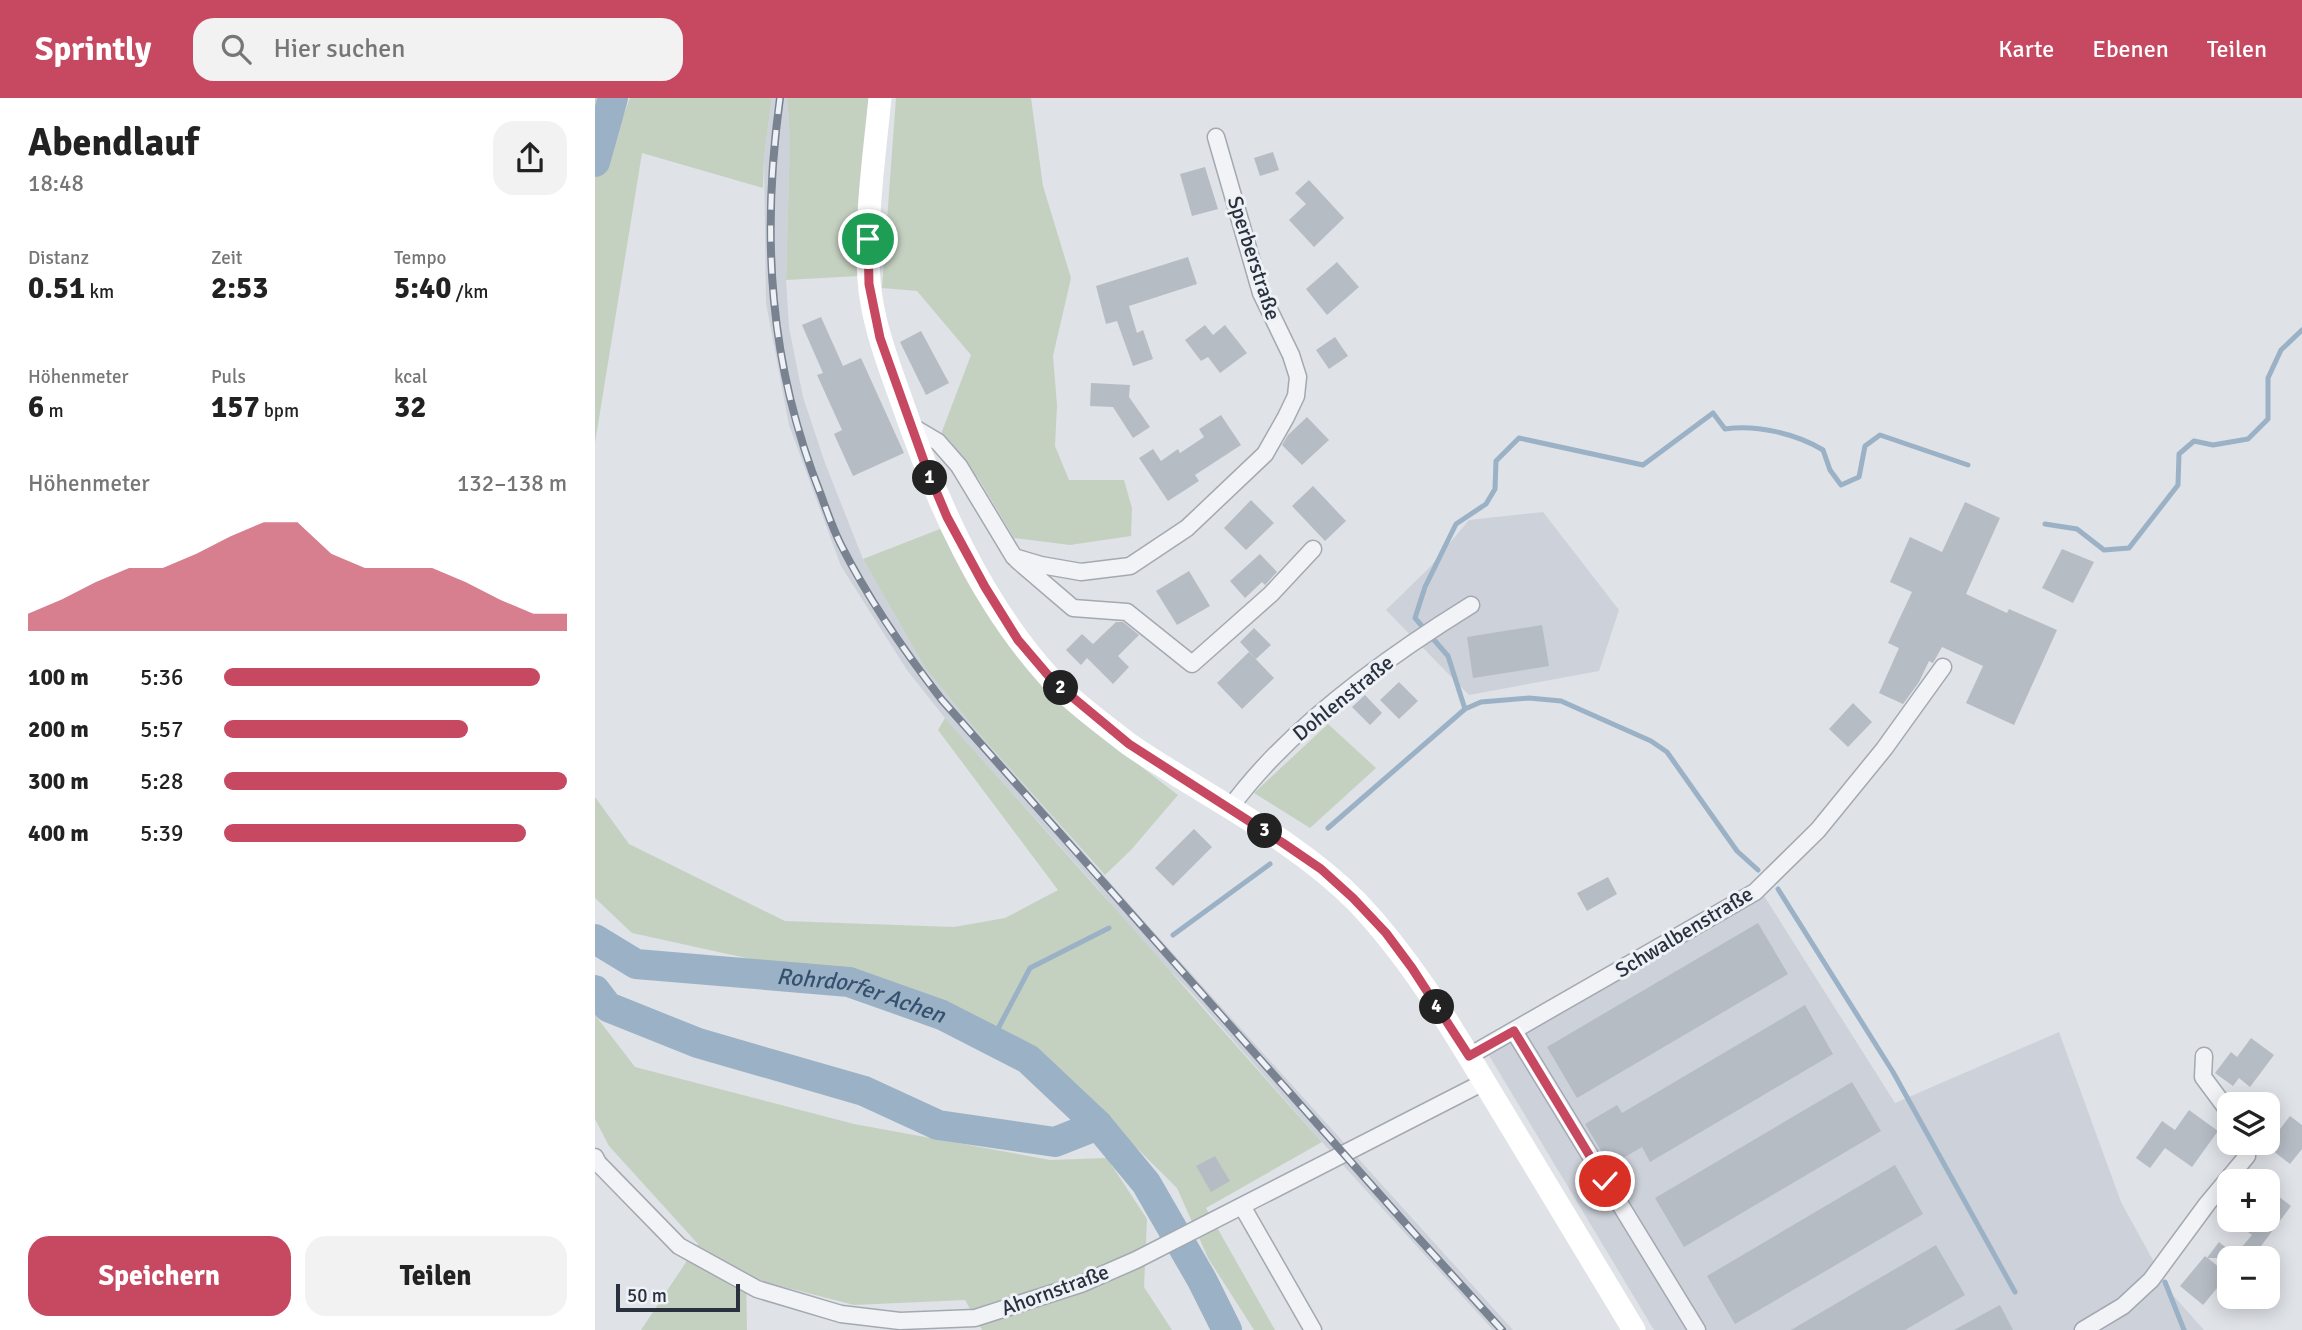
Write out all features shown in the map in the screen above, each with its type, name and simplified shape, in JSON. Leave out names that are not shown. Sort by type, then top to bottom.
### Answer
[{"type":"main road","points":[[880,98],[868,239],[869,284],[880,338],[947,517],[985,587],[1018,640],[1053,681],[1129,744],[1321,869],[1386,933],[1469,1056],[1634,1330]]},
{"type":"street","name":"Sperberstraße","points":[[1014,557],[1081,572],[1130,566],[1187,528],[1265,454],[1296,396],[1298,377],[1291,355],[1261,293],[1216,136]]},
{"type":"street","points":[[911,426],[938,442],[959,466],[1014,557],[1073,608],[1127,612],[1192,664],[1271,594],[1313,549]]},
{"type":"street","name":"Dohlenstraße","points":[[1230,808],[1285,746],[1335,703],[1412,642],[1471,605]]},
{"type":"street","name":"Schwalbenstraße","points":[[1469,1056],[1755,892],[1818,830],[1884,749],[1943,667]]},
{"type":"street","points":[[1514,1031],[1697,1330]]},
{"type":"street","points":[[2204,1056],[2203,1077],[2217,1096]]},
{"type":"street","name":"Ahornstraße","points":[[595,1157],[679,1246],[757,1289],[841,1314],[900,1321],[975,1318],[1081,1284],[1150,1253],[1484,1082]]},
{"type":"street","points":[[2083,1330],[2123,1306],[2151,1280],[2247,1155]]},
{"type":"street","points":[[1242,1206],[1313,1330]]},
{"type":"shaded area","points":[[772,98],[787,98],[790,139],[786,280],[789,328],[803,397],[825,463],[863,559],[925,668],[981,736],[1151,929],[1513,1330],[1493,1330],[1322,1142],[1190,991],[1140,940],[1095,885],[945,718],[907,670],[841,566],[789,425],[766,303],[764,156]]},
{"type":"shaded area","points":[[1543,512],[1619,610],[1599,671],[1469,695],[1386,610],[1430,567],[1469,520]]},
{"type":"shaded area","points":[[1761,891],[1895,1103],[2059,1032],[2121,1202],[2171,1293],[2204,1330],[1654,1330],[1484,1047]]},
{"type":"green space","points":[[595,98],[598,98],[618,130],[630,98],[772,98],[764,156],[763,188],[642,153],[595,443]]},
{"type":"green space","points":[[787,98],[871,98],[859,276],[786,280],[790,139]]},
{"type":"green space","points":[[896,98],[1031,98],[1043,186],[1071,278],[1053,356],[1057,405],[1055,446],[1069,480],[1124,480],[1132,508],[1131,536],[1070,545],[1014,538],[978,478],[938,442],[971,355],[917,291],[882,288]]},
{"type":"green space","points":[[940,529],[999,629],[1087,725],[1178,795],[1131,850],[1105,875],[981,736],[925,668],[863,559]]},
{"type":"green space","points":[[945,718],[1322,1142],[1206,1208],[1275,1330],[1254,1330],[1208,1258],[1177,1188],[1039,1051],[841,979],[632,933],[595,898],[595,797],[629,844],[785,921],[954,927],[1005,918],[1058,890],[938,730]]},
{"type":"green space","points":[[1328,724],[1376,768],[1310,828],[1254,793]]},
{"type":"green space","points":[[595,1015],[635,1067],[854,1124],[1050,1160],[1107,1158],[1147,1219],[1144,1287],[1172,1330],[982,1330],[965,1300],[854,1305],[746,1277],[747,1330],[641,1330],[698,1244],[609,1146],[595,1119]]},
{"type":"building","points":[[1273,152],[1279,170],[1260,176],[1254,158]]},
{"type":"building","points":[[1205,167],[1218,209],[1192,216],[1180,174]]},
{"type":"building","points":[[1309,180],[1344,218],[1314,247],[1289,220],[1306,204],[1295,193]]},
{"type":"building","points":[[1188,257],[1197,284],[1129,306],[1137,333],[1143,330],[1153,359],[1133,366],[1117,321],[1106,324],[1096,286]]},
{"type":"building","points":[[1337,262],[1359,287],[1327,315],[1306,289]]},
{"type":"building","points":[[821,317],[843,366],[861,358],[904,453],[853,476],[834,434],[842,430],[817,375],[823,373],[802,325]]},
{"type":"building","points":[[1205,325],[1213,335],[1225,325],[1247,353],[1220,373],[1208,357],[1201,361],[1185,340]]},
{"type":"building","points":[[921,331],[949,383],[926,395],[900,342]]},
{"type":"building","points":[[1335,337],[1348,356],[1329,369],[1316,350]]},
{"type":"building","points":[[1091,383],[1130,385],[1129,397],[1150,427],[1133,438],[1113,407],[1090,406]]},
{"type":"building","points":[[1221,415],[1241,445],[1195,475],[1199,481],[1168,501],[1139,458],[1153,449],[1161,461],[1178,449],[1180,453],[1204,437],[1199,429]]},
{"type":"building","points":[[1307,417],[1329,440],[1302,465],[1282,445],[1288,435]]},
{"type":"building","points":[[1313,486],[1346,521],[1325,541],[1292,506]]},
{"type":"building","points":[[1251,500],[1274,523],[1246,550],[1224,528]]},
{"type":"building","points":[[1965,502],[2000,518],[1966,594],[2007,613],[2009,609],[2057,630],[2014,725],[1966,703],[1983,666],[1942,647],[1933,663],[1929,661],[1919,682],[1903,704],[1879,693],[1899,648],[1888,643],[1912,592],[1890,582],[1910,537],[1942,552]]},
{"type":"building","points":[[2062,549],[2094,562],[2073,603],[2042,588]]},
{"type":"building","points":[[1260,554],[1277,572],[1265,585],[1262,582],[1245,598],[1230,581]]},
{"type":"building","points":[[1189,571],[1210,606],[1177,625],[1156,591]]},
{"type":"building","points":[[1116,622],[1123,622],[1139,635],[1118,656],[1129,667],[1113,684],[1087,658],[1081,665],[1066,650],[1082,634],[1093,644]]},
{"type":"building","points":[[1542,625],[1549,666],[1473,678],[1467,637]]},
{"type":"building","points":[[1254,628],[1271,645],[1256,659],[1240,642]]},
{"type":"building","points":[[1249,652],[1274,678],[1242,709],[1217,683]]},
{"type":"building","points":[[1399,682],[1418,701],[1399,719],[1380,700]]},
{"type":"building","points":[[1365,695],[1382,713],[1370,725],[1352,707]]},
{"type":"building","points":[[1853,703],[1872,722],[1848,747],[1829,729]]},
{"type":"building","points":[[1194,829],[1212,847],[1173,886],[1155,868]]},
{"type":"building","points":[[1608,877],[1617,894],[1587,911],[1577,893]]},
{"type":"building","points":[[1758,923],[1788,974],[1577,1098],[1547,1047]]},
{"type":"building","points":[[1805,1005],[1833,1054],[1650,1162],[1642,1147],[1610,1166],[1585,1124],[1617,1105],[1622,1113]]},
{"type":"building","points":[[2251,1038],[2274,1055],[2250,1087],[2239,1078],[2233,1086],[2215,1073],[2231,1052],[2237,1057]]},
{"type":"building","points":[[1852,1082],[1881,1131],[1684,1247],[1655,1198]]},
{"type":"building","points":[[2189,1110],[2217,1132],[2192,1167],[2165,1148],[2150,1168],[2136,1158],[2162,1121],[2175,1130]]},
{"type":"building","points":[[2290,1116],[2302,1125],[2302,1149],[2290,1164],[2278,1155],[2280,1129]]},
{"type":"building","points":[[1215,1156],[1230,1181],[1211,1192],[1196,1166]]},
{"type":"building","points":[[1895,1165],[1923,1214],[1735,1324],[1707,1276]]},
{"type":"building","points":[[2280,1197],[2291,1206],[2280,1221]]},
{"type":"building","points":[[2248,1232],[2272,1232],[2261,1246],[2243,1246],[2252,1235]]},
{"type":"building","points":[[2219,1242],[2224,1246],[2217,1246],[2217,1258],[2208,1258],[2217,1266],[2217,1288],[2203,1305],[2180,1286]]},
{"type":"building","points":[[1936,1245],[1965,1295],[1905,1330],[1791,1330]]},
{"type":"building","points":[[2000,1305],[2013,1330],[1954,1330]]},
{"type":"waterway","name":"Rohrdorfer Achen","points":[[595,162],[613,98]]},
{"type":"waterway","points":[[2045,524],[2077,529],[2104,550],[2129,548],[2178,485],[2179,454],[2194,441],[2213,445],[2248,439],[2268,419],[2268,378],[2281,350],[2302,330]]},
{"type":"waterway","points":[[1465,709],[1448,656],[1415,618],[1425,587],[1456,524],[1486,504],[1495,489],[1496,461],[1519,438],[1643,465],[1713,413],[1725,429],[1763,429],[1813,444],[1823,450],[1830,470],[1841,485],[1859,477],[1865,446],[1880,435],[1968,465]]},
{"type":"waterway","points":[[1328,828],[1465,709],[1481,702],[1529,698],[1561,701],[1651,741],[1667,752],[1737,851],[1758,870]]},
{"type":"waterway","points":[[1173,935],[1270,864]]},
{"type":"waterway","points":[[1778,889],[1893,1072],[2015,1292]]},
{"type":"waterway","points":[[992,1040],[1030,968],[1109,928]]},
{"type":"waterway","name":"Rohrdorfer Achen","points":[[595,939],[636,964],[849,982],[942,1015],[1028,1059],[1098,1125],[1146,1183],[1202,1280],[1227,1330]]},
{"type":"waterway","name":"Rohrdorfer Achen","points":[[595,990],[608,1007],[698,1043],[864,1091],[938,1125],[1055,1142],[1098,1125]]},
{"type":"waterway","points":[[2165,1282],[2184,1330]]},
{"type":"railway","points":[[780,98],[771,200],[774,300],[780,349],[804,446],[835,533],[863,586],[942,700],[1502,1330]]},
{"type":"route","points":[[868,239],[869,284],[880,338],[926,467],[947,517],[1018,640],[1053,681],[1129,744],[1321,869],[1353,898],[1386,933],[1412,968],[1469,1056],[1514,1031],[1605,1181]]}]
